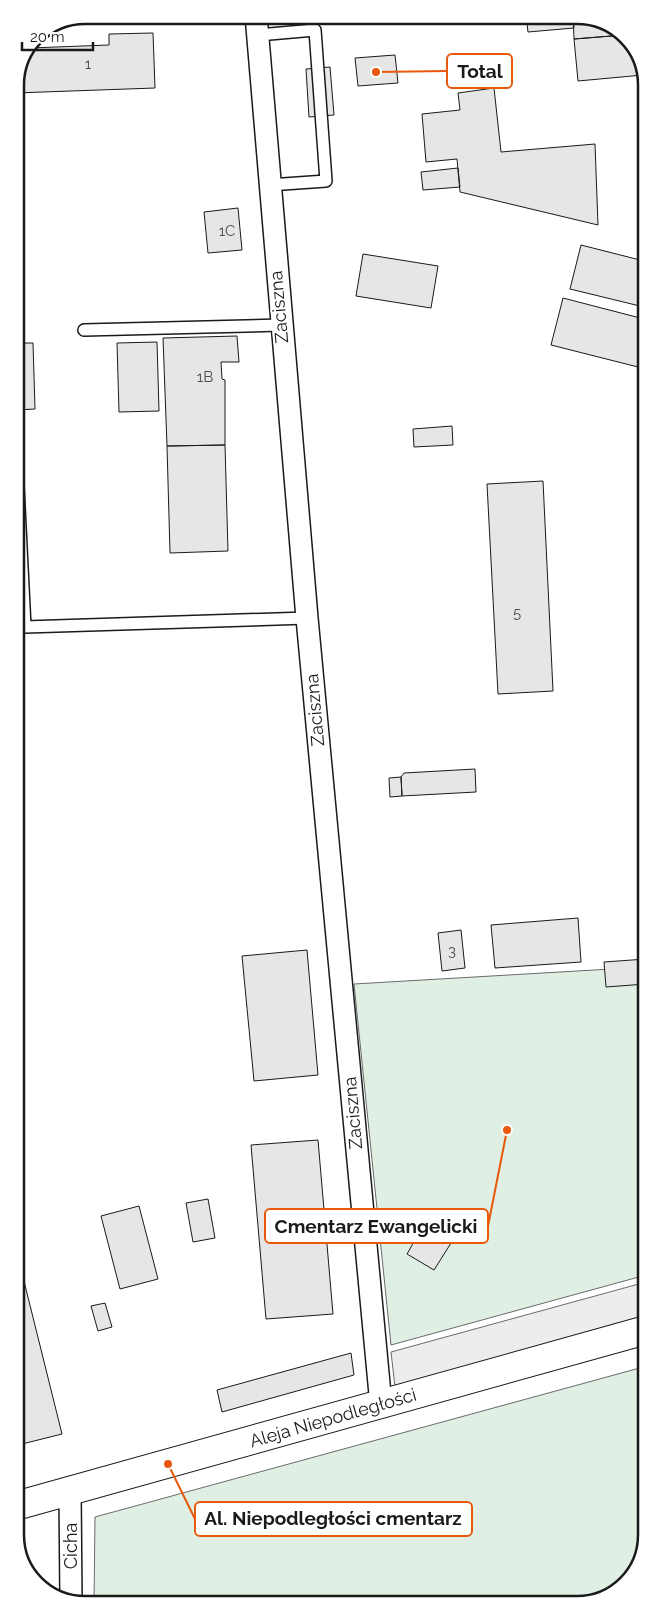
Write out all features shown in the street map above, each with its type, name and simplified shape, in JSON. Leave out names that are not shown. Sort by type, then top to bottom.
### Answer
[{"type":"main road","name":"Aleja Niepodległości","points":[[24,1503],[638,1332]]},
{"type":"street","name":"Zaciszna","points":[[257,25],[307,618],[381,1404]]},
{"type":"street","name":"Cicha","points":[[70,1491],[71,1594]]},
{"type":"lane","points":[[257,25],[315,30],[326,181],[269,185]]},
{"type":"lane","points":[[84,330],[281,325]]},
{"type":"lane","points":[[24,607],[25,627],[307,618]]},
{"type":"green space","points":[[638,967],[638,1277],[391,1345],[354,984]]},
{"type":"green space","points":[[638,1368],[638,1543],[635,1555],[628,1569],[614,1584],[597,1593],[577,1596],[94,1596],[95,1517]]},
{"type":"shaded area","points":[[638,1284],[638,1319],[395,1387],[391,1352]]},
{"type":"building","points":[[527,24],[574,24],[574,28],[528,32]]},
{"type":"building","points":[[573,24],[597,27],[614,36],[574,39]]},
{"type":"building","points":[[153,33],[155,88],[24,93],[26,69],[36,48],[109,45],[109,34]]},
{"type":"building","points":[[614,36],[628,51],[638,75],[578,81],[574,39]]},
{"type":"building","points":[[395,55],[398,83],[358,86],[355,58]]},
{"type":"building","points":[[330,67],[334,115],[309,117],[306,69]]},
{"type":"building","points":[[494,88],[501,152],[595,144],[598,225],[460,192],[457,159],[426,162],[422,114],[460,110],[458,93]]},
{"type":"building","points":[[458,168],[460,187],[423,190],[421,172]]},
{"type":"building","points":[[238,208],[242,250],[208,253],[204,212]]},
{"type":"building","points":[[581,245],[638,259],[638,306],[570,289]]},
{"type":"building","points":[[363,254],[438,266],[431,308],[356,296]]},
{"type":"building","points":[[563,298],[638,317],[638,367],[551,345]]},
{"type":"building","points":[[237,336],[239,362],[221,362],[222,379],[225,380],[225,445],[167,446],[163,338]]},
{"type":"building","points":[[157,342],[159,411],[119,412],[117,343]]},
{"type":"building","points":[[24,343],[33,343],[35,409],[24,410]]},
{"type":"building","points":[[452,426],[453,445],[414,447],[413,429]]},
{"type":"building","points":[[225,445],[228,551],[170,553],[167,446]]},
{"type":"building","points":[[543,481],[553,691],[498,694],[487,484]]},
{"type":"building","points":[[475,769],[476,792],[402,796],[401,777],[404,773]]},
{"type":"building","points":[[401,777],[402,796],[390,797],[389,778]]},
{"type":"building","points":[[578,918],[581,962],[495,968],[491,925]]},
{"type":"building","points":[[461,930],[465,968],[442,971],[438,933]]},
{"type":"building","points":[[307,950],[318,1075],[254,1081],[242,956]]},
{"type":"building","points":[[638,960],[638,985],[606,987],[604,962]]},
{"type":"building","points":[[318,1140],[333,1314],[266,1319],[251,1145]]},
{"type":"building","points":[[208,1199],[215,1238],[193,1242],[186,1203]]},
{"type":"building","points":[[139,1206],[158,1279],[120,1289],[101,1216]]},
{"type":"building","points":[[397,1211],[431,1233],[437,1224],[445,1229],[448,1226],[458,1232],[434,1270],[407,1254],[415,1240],[389,1224]]},
{"type":"building","points":[[24,1281],[62,1434],[24,1444]]},
{"type":"building","points":[[105,1303],[112,1327],[98,1331],[91,1306]]},
{"type":"building","points":[[351,1353],[354,1375],[222,1412],[217,1390]]},
{"type":"place","name":"Total","points":[[376,72]]},
{"type":"place","name":"Cmentarz Ewangelicki","points":[[507,1130]]},
{"type":"place","name":"Al. Niepodległości cmentarz","points":[[168,1464]]}]
